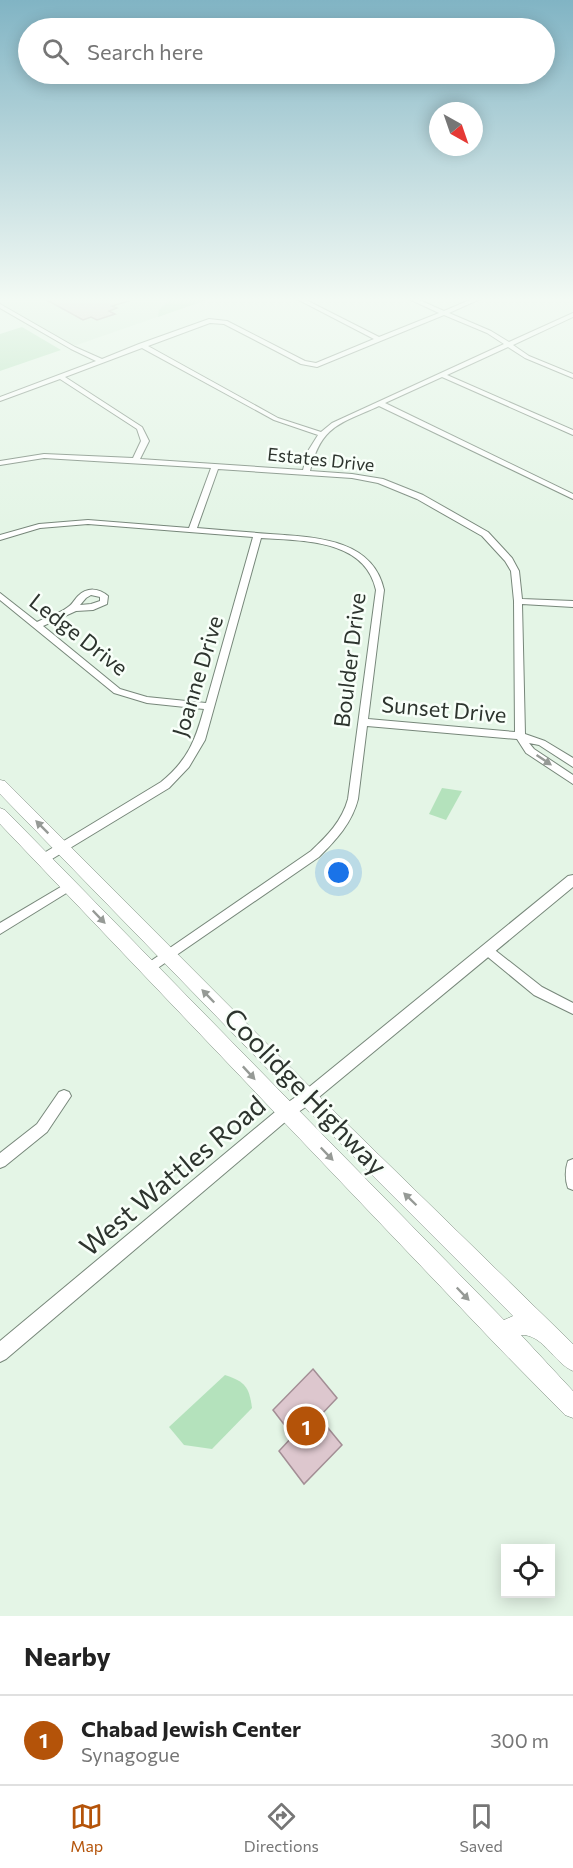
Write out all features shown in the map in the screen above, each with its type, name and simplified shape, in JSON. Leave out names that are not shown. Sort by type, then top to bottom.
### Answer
[{"type":"main road","name":"Coolidge Highway","points":[[0,785],[308,1097],[573,1360]]},
{"type":"main road","name":"Coolidge Highway","points":[[0,814],[573,1407]]},
{"type":"main road","points":[[509,1342],[511,1329],[517,1324],[530,1324],[543,1330]]},
{"type":"street","points":[[0,399],[68,374]]},
{"type":"street","points":[[194,374],[269,416],[321,434]]},
{"type":"street","points":[[306,472],[313,445],[321,434],[340,421],[442,375],[573,433]]},
{"type":"street","points":[[61,377],[140,428],[145,441],[136,460]]},
{"type":"street","points":[[379,403],[573,497]]},
{"type":"street","name":"Estates Drive","points":[[0,463],[44,456],[136,460],[365,478],[401,488],[475,528],[491,539],[510,560],[515,571],[518,601],[520,736]]},
{"type":"street","points":[[192,530],[215,466]]},
{"type":"street","name":"Boulder Drive","points":[[0,538],[39,526],[73,522],[312,540],[337,546],[363,559],[378,577],[380,590],[364,722],[350,810],[334,836],[315,854],[149,969]]},
{"type":"street","name":"Joanne Drive","points":[[43,859],[174,778],[188,764],[197,748],[258,535]]},
{"type":"street","name":"Ledge Drive","points":[[0,596],[110,687],[124,694],[163,702],[209,706]]},
{"type":"street","points":[[518,601],[573,604]]},
{"type":"street","points":[[36,626],[74,608]]},
{"type":"street","name":"Sunset Drive","points":[[364,722],[520,736]]},
{"type":"street","points":[[520,736],[542,743],[573,763]]},
{"type":"street","points":[[520,736],[530,751],[573,780]]},
{"type":"street","name":"West Wattles Road","points":[[0,1353],[286,1112],[308,1097],[573,880]]},
{"type":"street","points":[[0,929],[69,886]]},
{"type":"street","points":[[488,950],[538,991],[573,1009]]},
{"type":"street","points":[[0,1161],[42,1128],[64,1096]]},
{"type":"street","points":[[573,1166],[573,1183]]},
{"type":"green space","points":[[442,788],[462,791],[446,820],[429,814]]},
{"type":"green space","points":[[225,1375],[245,1386],[252,1408],[212,1449],[184,1445],[169,1427]]},
{"type":"building","points":[[313,1369],[337,1398],[319,1417],[342,1445],[304,1484],[279,1451],[293,1436],[273,1410]]},
{"type":"place","name":"Chabad Jewish Center","points":[[306,1426]]}]
